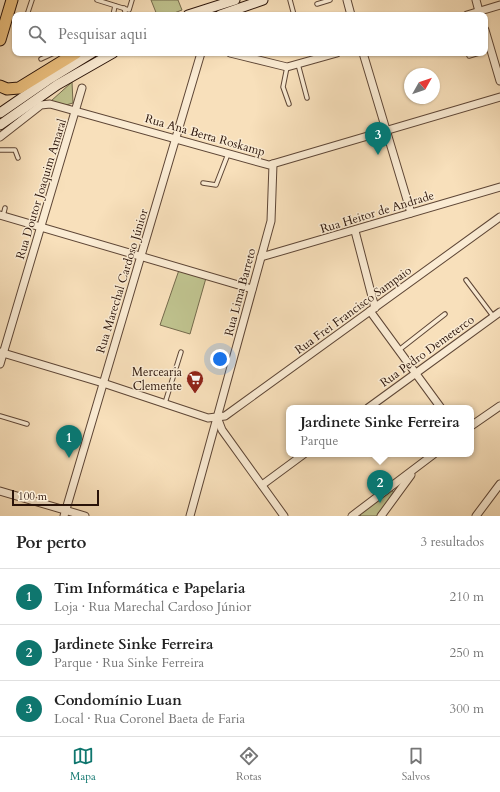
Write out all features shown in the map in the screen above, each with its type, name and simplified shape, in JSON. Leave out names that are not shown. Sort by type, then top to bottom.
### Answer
[{"type":"highway","points":[[0,40],[12,0]]},
{"type":"highway","points":[[0,86],[7,89],[19,88],[71,56]]},
{"type":"main road","points":[[197,12],[235,0]]},
{"type":"main road","points":[[229,12],[263,0]]},
{"type":"main road","points":[[0,125],[13,109],[88,56]]},
{"type":"main road","points":[[0,113],[13,109],[108,56]]},
{"type":"street","points":[[347,0],[350,12]]},
{"type":"street","points":[[476,0],[480,12]]},
{"type":"street","points":[[482,12],[500,5]]},
{"type":"street","points":[[488,50],[500,81]]},
{"type":"street","name":"Rua Marechal Cardoso Júnior","points":[[65,513],[200,56]]},
{"type":"street","points":[[242,56],[287,67],[326,56]]},
{"type":"street","points":[[364,56],[411,213]]},
{"type":"street","name":"Rua Doutor Joaquim Amaral","points":[[0,364],[2,353],[82,88]]},
{"type":"street","name":"Rua Ana Berta Roskamp","points":[[0,137],[41,105],[50,104],[76,110],[228,154],[266,164],[273,164],[500,97]]},
{"type":"street","name":"Rua Lima Barreto","points":[[190,516],[271,221],[273,164]]},
{"type":"street","name":"Rua Heitor de Andrade","points":[[261,257],[355,231],[500,187]]},
{"type":"street","points":[[2,215],[252,289]]},
{"type":"street","name":"Rua Frei Francisco Sampaio","points":[[217,416],[228,415],[500,217]]},
{"type":"street","points":[[355,231],[372,310],[439,405]]},
{"type":"street","name":"Rua Pedro Demeterco","points":[[372,405],[500,312]]},
{"type":"street","points":[[2,353],[103,383],[208,418],[217,416],[222,430],[284,516]]},
{"type":"street","points":[[474,424],[500,406]]},
{"type":"street","points":[[262,485],[300,457]]},
{"type":"street","points":[[352,516],[429,457]]},
{"type":"street","points":[[381,516],[415,469]]},
{"type":"street","points":[[476,516],[500,484]]},
{"type":"street","points":[[0,491],[65,513],[86,516]]},
{"type":"lane","points":[[28,12],[32,0]]},
{"type":"lane","points":[[96,0],[129,10],[132,0]]},
{"type":"lane","points":[[290,0],[293,12]]},
{"type":"lane","points":[[317,4],[330,0]]},
{"type":"lane","points":[[114,12],[115,6]]},
{"type":"lane","points":[[124,8],[125,12]]},
{"type":"lane","points":[[41,59],[48,56]]},
{"type":"lane","points":[[298,64],[307,98]]},
{"type":"lane","points":[[287,67],[284,87],[289,104]]},
{"type":"lane","points":[[0,150],[15,150],[18,158]]},
{"type":"lane","points":[[203,183],[216,185],[228,154]]},
{"type":"lane","points":[[2,215],[5,208]]},
{"type":"lane","points":[[466,280],[494,316]]},
{"type":"lane","points":[[399,350],[445,314]]},
{"type":"lane","points":[[165,403],[181,352]]},
{"type":"lane","points":[[0,416],[27,424]]},
{"type":"green space","points":[[151,0],[178,0],[182,10],[177,12],[156,12]]},
{"type":"green space","points":[[72,82],[73,103],[66,105],[51,101]]},
{"type":"green space","points":[[179,270],[206,278],[190,334],[160,325]]},
{"type":"green space","points":[[391,489],[394,493],[379,516],[361,516],[359,514]]},
{"type":"place","name":"Condomínio Luan","points":[[378,155]]},
{"type":"place","name":"Mercearia Clemente","points":[[195,394]]},
{"type":"place","name":"Tim Informática e Papelaria","points":[[69,458]]},
{"type":"place","name":"Jardinete Sinke Ferreira","points":[[380,503]]}]
